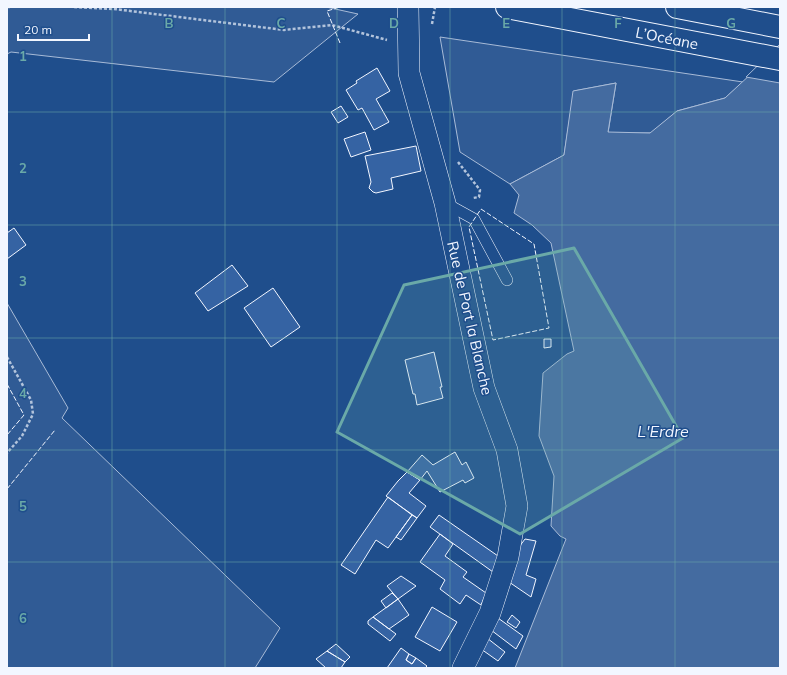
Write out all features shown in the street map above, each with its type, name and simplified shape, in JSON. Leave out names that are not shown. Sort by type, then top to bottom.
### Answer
[{"type":"highway","name":"L’Océane","points":[[507,7],[780,59]]},
{"type":"highway","points":[[677,7],[780,27]]},
{"type":"street","name":"Rue de Port la Blanche","points":[[408,7],[409,72],[445,203],[484,388],[507,450],[517,506],[508,557],[490,613],[463,668]]},
{"type":"lane","points":[[445,203],[474,219],[507,280]]},
{"type":"path","points":[[74,7],[114,9],[284,30],[332,25],[409,46]]},
{"type":"path","points":[[7,357],[31,400],[33,414],[22,436],[7,453]]},
{"type":"highlighted area","points":[[574,248],[683,438],[520,534],[337,432],[404,285]]},
{"type":"shaded area","points":[[7,7],[326,7],[358,14],[274,82],[11,52],[7,54]]},
{"type":"shaded area","points":[[440,37],[743,82],[725,98],[677,111],[651,133],[608,133],[616,83],[574,91],[564,155],[510,184],[460,152]]},
{"type":"shaded area","points":[[7,303],[68,408],[62,418],[280,628],[255,668],[7,668]]},
{"type":"water","name":"L'Erdre","points":[[780,47],[780,668],[515,668],[566,539],[560,536],[551,526],[554,476],[539,436],[543,373],[567,354],[574,351],[551,243],[532,225],[514,213],[519,195],[510,184],[564,155],[573,91],[616,83],[608,132],[650,133],[677,111],[725,98]]},
{"type":"pier","points":[[779,45],[780,83],[746,77]]},
{"type":"building","points":[[377,68],[390,91],[376,99],[389,122],[374,130],[362,108],[358,110],[346,90],[357,83],[356,81]]},
{"type":"building","points":[[341,106],[348,117],[338,123],[331,112]]},
{"type":"building","points":[[365,132],[371,150],[351,157],[344,139]]},
{"type":"building","points":[[416,146],[421,171],[391,178],[393,189],[376,193],[369,188],[371,182],[365,156]]},
{"type":"building","points":[[14,228],[26,245],[7,259],[7,233]]},
{"type":"building","points":[[232,265],[248,286],[208,311],[195,293]]},
{"type":"building","points":[[273,288],[300,327],[271,347],[244,308]]},
{"type":"building","points":[[544,339],[551,339],[551,347],[544,348]]},
{"type":"building","points":[[434,352],[443,398],[417,405],[405,360]]},
{"type":"building","points":[[455,452],[462,465],[466,462],[474,478],[465,483],[463,480],[440,492],[427,471],[420,480],[407,472],[422,455],[433,465]]},
{"type":"building","points":[[407,472],[420,480],[409,493],[426,506],[417,518],[386,496]]},
{"type":"building","points":[[388,497],[412,515],[388,548],[376,540],[355,574],[341,565]]},
{"type":"building","points":[[412,515],[417,518],[401,540],[396,537]]},
{"type":"building","points":[[439,515],[498,556],[493,572],[430,527]]},
{"type":"building","points":[[440,534],[453,544],[445,556],[467,572],[463,577],[486,593],[481,605],[466,595],[460,604],[440,589],[445,580],[420,562]]},
{"type":"building","points":[[525,539],[536,541],[526,575],[536,579],[531,597],[509,582],[519,547]]},
{"type":"building","points":[[401,576],[416,586],[398,599],[387,586]]},
{"type":"building","points":[[392,593],[398,599],[386,608],[381,601]]},
{"type":"building","points":[[398,599],[409,615],[389,629],[373,617]]},
{"type":"building","points":[[432,607],[457,622],[440,651],[415,637]]},
{"type":"building","points":[[512,615],[520,622],[516,628],[507,622]]},
{"type":"building","points":[[373,617],[396,634],[390,641],[368,624],[368,621]]},
{"type":"building","points":[[498,618],[523,636],[516,649],[491,630]]},
{"type":"building","points":[[487,638],[505,652],[498,661],[481,649]]},
{"type":"building","points":[[336,644],[350,657],[345,662],[327,651]]},
{"type":"building","points":[[401,648],[409,654],[406,660],[412,664],[416,658],[427,666],[425,668],[387,668]]},
{"type":"building","points":[[327,651],[345,662],[341,668],[326,668],[316,659]]},
{"type":"building","points":[[409,654],[416,658],[412,664],[406,660]]},
{"type":"fence","points":[[340,7],[327,11],[340,43]]},
{"type":"fence","points":[[481,209],[534,244],[549,328],[493,340],[469,227],[481,209]]},
{"type":"fence","points":[[7,384],[24,415],[7,435]]},
{"type":"fence","points":[[7,489],[55,430]]}]
